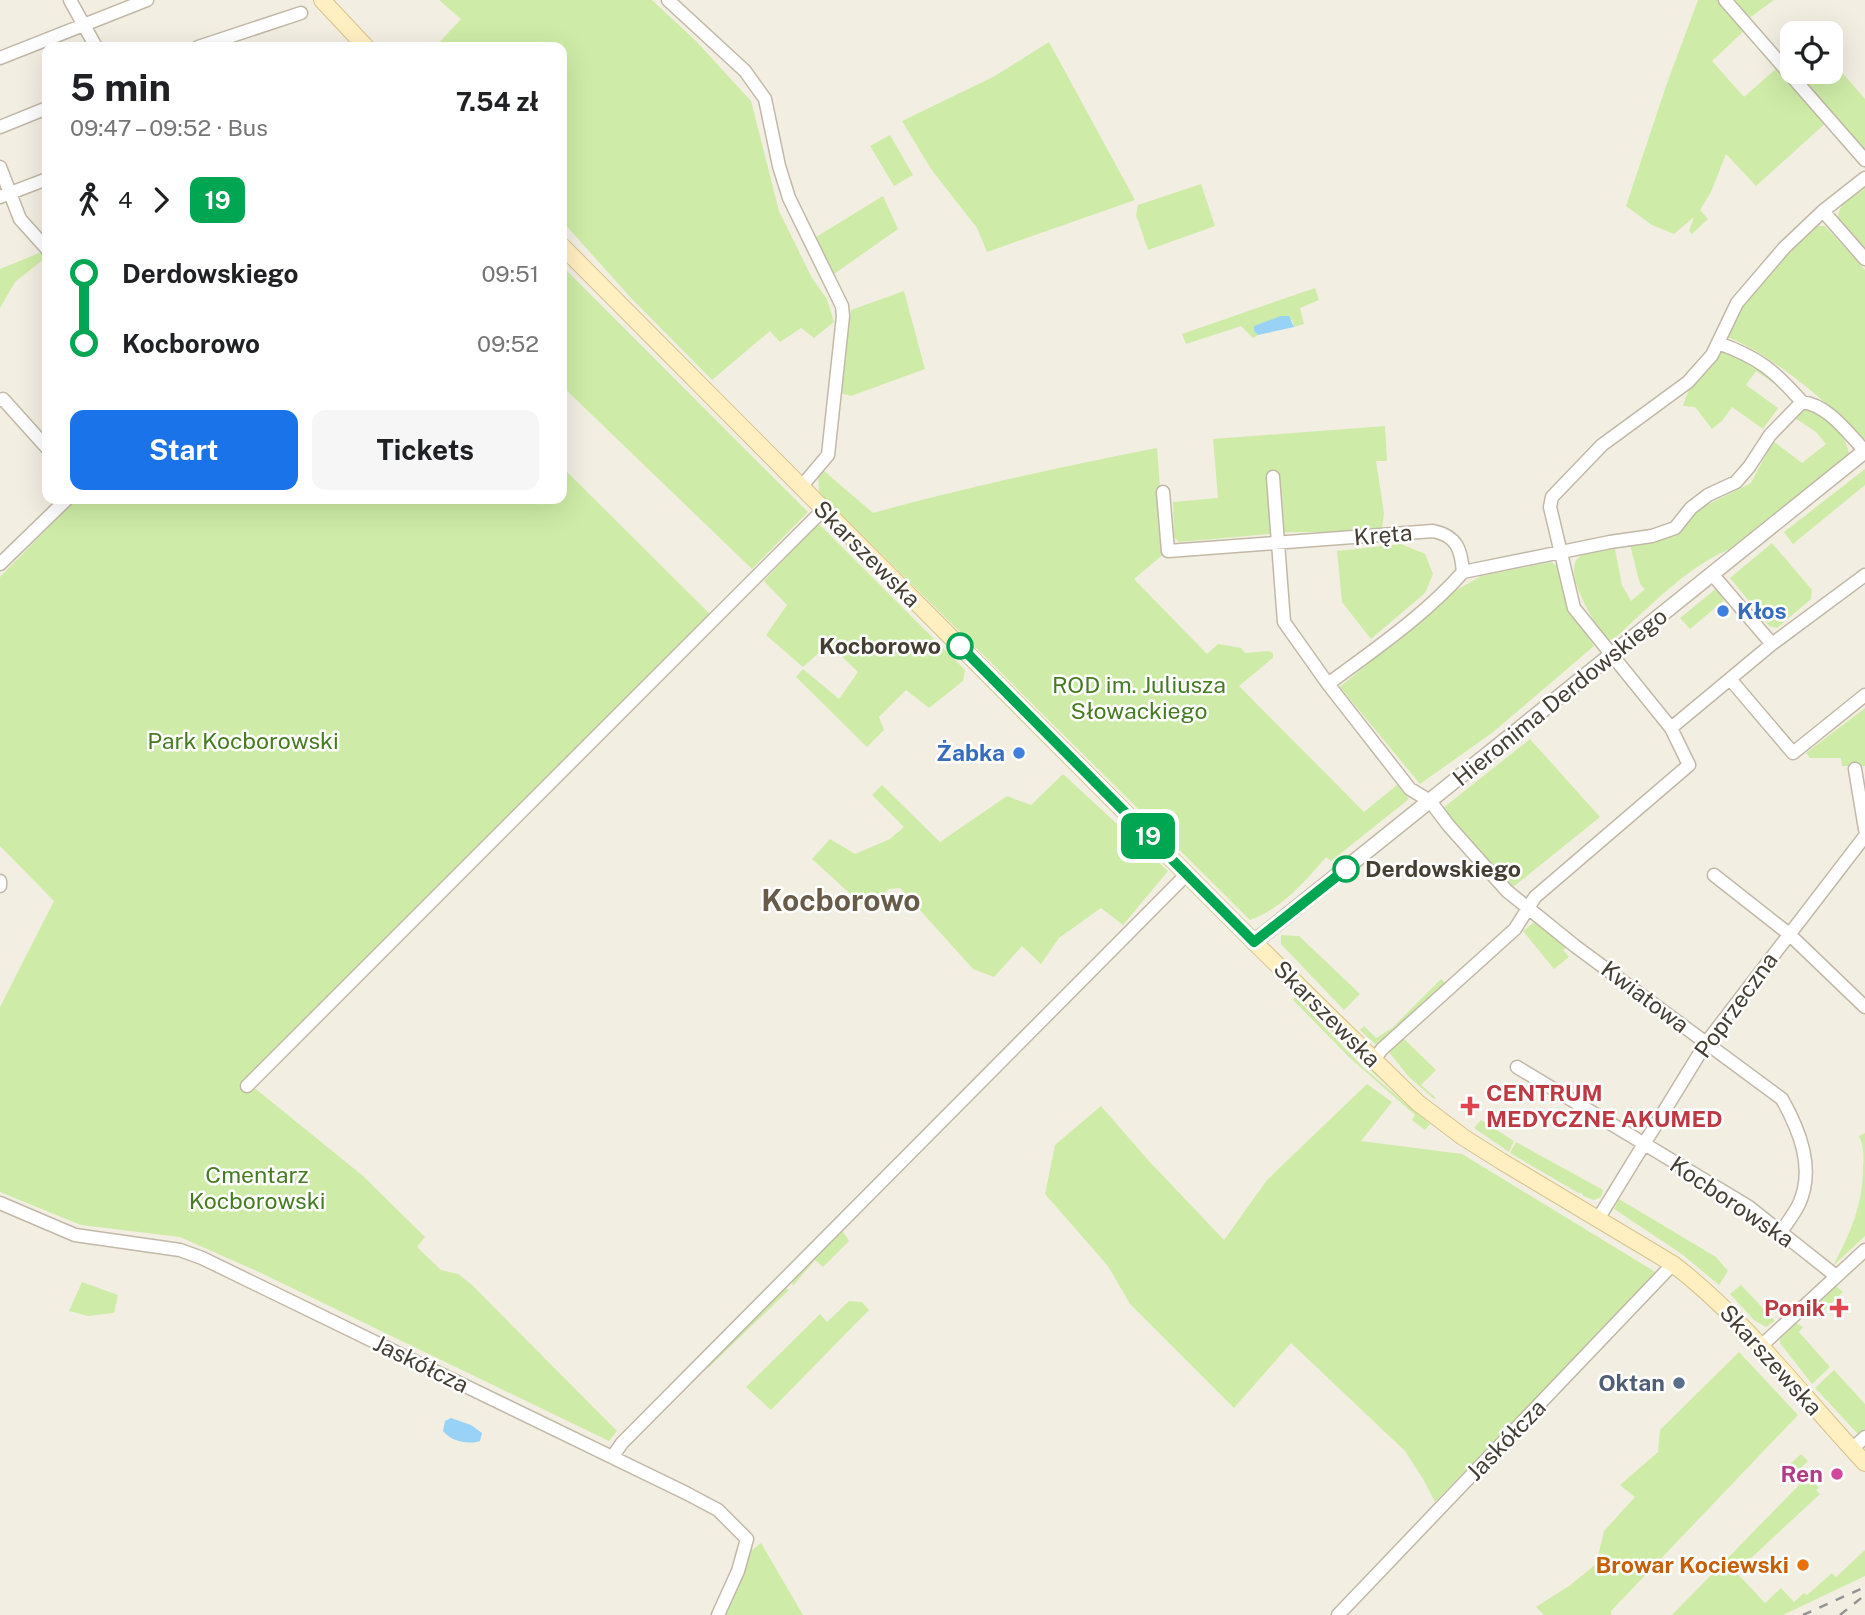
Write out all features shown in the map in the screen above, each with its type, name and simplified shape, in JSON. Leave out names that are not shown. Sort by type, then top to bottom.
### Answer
[{"type":"main road","points":[[322,0],[361,42]]},
{"type":"main road","name":"Skarszewska","points":[[567,251],[1373,1061],[1418,1102],[1464,1137],[1673,1264],[1704,1287],[1761,1346],[1865,1463]]},
{"type":"street","points":[[70,0],[94,42]]},
{"type":"street","points":[[0,58],[147,0]]},
{"type":"street","points":[[667,0],[744,71],[765,99],[779,166],[789,198],[842,306],[828,454],[801,487]]},
{"type":"street","points":[[1725,0],[1865,160]]},
{"type":"street","points":[[213,42],[301,13]]},
{"type":"street","points":[[0,127],[42,110]]},
{"type":"street","points":[[0,167],[5,195],[25,226],[42,243]]},
{"type":"street","points":[[1373,1061],[1382,1049],[1515,929],[1535,897],[1689,765],[1671,728],[1574,608],[1550,507],[1552,497],[1602,445],[1688,382],[1712,355],[1737,303],[1784,248],[1823,211],[1865,178]]},
{"type":"street","points":[[5,195],[42,181]]},
{"type":"street","points":[[1823,211],[1865,260]]},
{"type":"street","points":[[1718,343],[1745,352],[1779,375],[1802,402],[1816,404],[1838,422],[1864,453]]},
{"type":"street","points":[[0,385],[1,399],[42,443]]},
{"type":"street","points":[[1328,684],[1405,626],[1447,590],[1463,572],[1652,536],[1675,528],[1691,508],[1708,495],[1736,482],[1770,435],[1802,402]]},
{"type":"street","name":"Hieronima Derdowskiego","points":[[1254,942],[1864,453]]},
{"type":"street","points":[[1273,477],[1284,622],[1328,684],[1410,789],[1430,801]]},
{"type":"street","name":"Kręta","points":[[1164,492],[1168,551],[1433,531],[1447,534],[1456,544],[1461,555],[1463,572]]},
{"type":"street","points":[[0,565],[62,504]]},
{"type":"street","points":[[247,1086],[823,510]]},
{"type":"street","points":[[1712,574],[1772,645]]},
{"type":"street","points":[[1671,728],[1772,645],[1865,575]]},
{"type":"street","points":[[1730,679],[1793,753],[1865,695]]},
{"type":"street","points":[[1855,769],[1865,829]]},
{"type":"street","name":"Kwiatowa","points":[[1430,801],[1507,891],[1575,946],[1782,1099],[1797,1126],[1806,1167],[1800,1203],[1781,1232]]},
{"type":"street","name":"Poprzeczna","points":[[1598,1219],[1706,1043],[1865,836]]},
{"type":"street","points":[[613,1456],[622,1443],[1187,874]]},
{"type":"street","points":[[1714,875],[1789,934],[1865,1007]]},
{"type":"street","name":"Kocborowska","points":[[1517,1067],[1749,1207],[1836,1276]]},
{"type":"street","name":"Jaskółcza","points":[[0,1203],[75,1235],[180,1250],[202,1258],[613,1456],[718,1510],[747,1539],[738,1570],[719,1615]]},
{"type":"street","points":[[1761,1346],[1865,1250]]},
{"type":"street","name":"Jaskółcza","points":[[1338,1615],[1673,1264]]},
{"type":"street","points":[[1852,1449],[1865,1437]]},
{"type":"green space","points":[[439,0],[652,0],[696,41],[751,101],[779,211],[812,278],[827,299],[834,322],[814,338],[801,328],[780,342],[770,331],[712,380],[631,298],[567,227],[567,42],[440,42],[461,19]]},
{"type":"green space","points":[[1698,0],[1720,0],[1745,30],[1712,61],[1744,97],[1778,67],[1780,84],[1793,84],[1827,122],[1756,186],[1726,154],[1711,192],[1700,210],[1708,219],[1692,234],[1689,231],[1694,217],[1674,234],[1652,225],[1626,206]]},
{"type":"green space","points":[[1732,0],[1774,0],[1748,19]]},
{"type":"green space","points":[[1049,42],[1135,200],[987,252],[977,228],[931,169],[902,121],[993,77]]},
{"type":"green space","points":[[1843,74],[1865,99],[1865,153],[1805,84],[1843,84]]},
{"type":"green space","points":[[890,135],[913,175],[894,186],[870,146]]},
{"type":"green space","points":[[1201,184],[1215,226],[1148,250],[1136,215],[1138,205]]},
{"type":"green space","points":[[1865,184],[1865,252],[1846,232],[1838,218],[1844,204]]},
{"type":"green space","points":[[883,196],[898,229],[834,274],[816,237]]},
{"type":"green space","points":[[1818,226],[1825,226],[1865,270],[1865,439],[1861,439],[1799,381],[1761,354],[1727,337],[1726,331],[1756,287],[1791,248]]},
{"type":"green space","points":[[42,252],[42,260],[15,282],[0,308],[0,269]]},
{"type":"green space","points":[[567,271],[808,512],[752,569],[567,391]]},
{"type":"green space","points":[[1315,288],[1319,300],[1300,308],[1304,324],[1294,327],[1292,320],[1254,331],[1258,335],[1253,338],[1241,326],[1186,344],[1182,334]]},
{"type":"green space","points":[[904,291],[925,369],[851,396],[841,393],[851,310]]},
{"type":"green space","points":[[1724,347],[1768,371],[1784,390],[1756,371],[1746,385],[1778,408],[1763,429],[1732,407],[1712,429],[1695,407],[1683,406],[1695,381]]},
{"type":"green space","points":[[1811,405],[1840,433],[1849,454],[1738,546],[1688,573],[1607,642],[1578,589],[1574,567],[1577,559],[1589,552],[1615,549],[1622,585],[1631,601],[1645,589],[1640,584],[1630,545],[1673,533],[1697,510],[1751,483],[1773,441],[1802,463],[1826,444],[1816,432],[1790,415]]},
{"type":"green space","points":[[1385,426],[1387,461],[1376,461],[1384,513],[1382,528],[1353,532],[1292,532],[1179,542],[1174,537],[1173,502],[1218,498],[1213,439]]},
{"type":"green space","name":"ROD im. Juliusza Słowackiego","points":[[1157,448],[1165,553],[1134,579],[1207,654],[1218,644],[1241,648],[1245,653],[1273,653],[1273,658],[1239,686],[1364,812],[1397,785],[1409,799],[1331,861],[1326,857],[1282,902],[1250,920],[819,492],[818,475],[823,470],[873,513],[1014,478]]},
{"type":"green space","points":[[1865,469],[1865,485],[1793,544],[1784,532]]},
{"type":"green space","name":"Park Kocborowski","points":[[567,472],[711,615],[251,1085],[363,1176],[425,1237],[417,1247],[441,1270],[458,1274],[472,1285],[617,1431],[609,1441],[259,1272],[180,1237],[81,1225],[0,1192],[0,1007],[54,901],[0,846],[0,577],[71,504],[567,504]]},
{"type":"green space","points":[[818,523],[965,670],[963,681],[929,708],[906,690],[879,717],[884,730],[867,747],[796,677],[803,669],[839,699],[858,672],[829,644],[803,667],[766,635],[787,605],[764,581]]},
{"type":"green space","points":[[1772,543],[1812,590],[1811,599],[1777,628],[1769,626],[1730,578]]},
{"type":"green space","points":[[1401,544],[1425,554],[1433,574],[1425,593],[1371,639],[1342,602],[1337,551]]},
{"type":"green space","points":[[1551,562],[1558,567],[1570,609],[1594,646],[1492,733],[1420,784],[1340,687],[1455,591],[1481,576]]},
{"type":"green space","points":[[1718,587],[1727,598],[1690,629],[1680,618]]},
{"type":"green space","points":[[1865,708],[1865,766],[1842,766],[1841,758],[1810,758],[1806,753]]},
{"type":"green space","points":[[1530,739],[1600,817],[1512,888],[1443,808]]},
{"type":"green space","points":[[1063,774],[1168,871],[1123,925],[1101,908],[1059,938],[1041,964],[1022,946],[994,977],[973,969],[900,888],[889,889],[868,910],[812,859],[830,839],[855,854],[890,839],[904,827],[872,795],[882,785],[940,842],[1007,796],[1031,805]]},
{"type":"green space","points":[[1533,923],[1548,927],[1568,946],[1563,950],[1569,957],[1554,969],[1523,931]]},
{"type":"green space","points":[[1281,935],[1299,936],[1360,994],[1344,1010],[1281,944]]},
{"type":"green space","points":[[1441,979],[1445,983],[1382,1043],[1375,1044],[1360,1030],[1364,1026],[1376,1038],[1392,1028]]},
{"type":"green space","points":[[1289,984],[1423,1113],[1421,1116],[1370,1070],[1287,986]]},
{"type":"green space","points":[[1295,997],[1364,1068],[1430,1124],[1425,1130],[1412,1120],[1415,1115],[1350,1058],[1293,1000]]},
{"type":"green space","points":[[1403,1038],[1436,1070],[1421,1085],[1436,1098],[1409,1077],[1389,1052]]},
{"type":"green space","points":[[1367,1084],[1392,1102],[1361,1141],[1462,1154],[1657,1273],[1435,1502],[1405,1451],[1291,1343],[1234,1408],[1130,1304],[1108,1266],[1045,1194],[1055,1145],[1101,1106],[1224,1240],[1267,1180]]},
{"type":"green space","points":[[1481,1120],[1514,1141],[1509,1152],[1474,1128]]},
{"type":"green space","points":[[1865,1133],[1865,1236],[1833,1266],[1858,1207],[1863,1159],[1859,1136]]},
{"type":"green space","points":[[1516,1142],[1603,1190],[1601,1197],[1594,1200],[1583,1196],[1581,1192],[1580,1194],[1510,1153]]},
{"type":"green space","points":[[1619,1199],[1716,1257],[1728,1271],[1719,1285],[1683,1255],[1614,1209]]},
{"type":"green space","points":[[843,1232],[849,1241],[823,1267],[815,1260],[793,1286],[792,1279]]},
{"type":"green space","points":[[82,1282],[118,1295],[114,1313],[88,1316],[69,1311]]},
{"type":"green space","points":[[1741,1285],[1775,1321],[1766,1327],[1754,1320],[1730,1294]]},
{"type":"green space","points":[[1835,1285],[1843,1292],[1822,1312],[1814,1313],[1809,1319],[1806,1312]]},
{"type":"green space","points":[[784,1287],[789,1290],[708,1368],[708,1363]]},
{"type":"green space","points":[[849,1301],[862,1302],[869,1310],[771,1410],[746,1387],[820,1314],[827,1322]]},
{"type":"green space","points":[[1795,1322],[1803,1327],[1799,1332],[1830,1367],[1812,1384],[1780,1343],[1780,1338]]},
{"type":"green space","points":[[1739,1352],[1798,1415],[1611,1611],[1611,1615],[1544,1615],[1536,1607],[1569,1586],[1596,1564],[1604,1531],[1635,1497],[1620,1485],[1658,1452],[1660,1430]]},
{"type":"green space","points":[[1834,1370],[1865,1404],[1865,1429],[1858,1434],[1815,1388]]},
{"type":"green space","points":[[1801,1454],[1808,1461],[1801,1468],[1819,1488],[1816,1490],[1820,1494],[1736,1572],[1765,1603],[1781,1588],[1794,1602],[1804,1593],[1807,1595],[1832,1573],[1836,1577],[1865,1550],[1865,1576],[1783,1615],[1672,1615],[1799,1485],[1784,1470]]},
{"type":"green space","points":[[761,1543],[803,1615],[723,1615],[748,1553]]},
{"type":"water","points":[[1281,316],[1289,316],[1294,327],[1258,335],[1254,331],[1254,326]]},
{"type":"water","points":[[451,1418],[471,1425],[482,1433],[480,1441],[460,1441],[446,1434],[443,1431],[445,1421]]},
{"type":"railway","points":[[1803,1615],[1865,1587]]},
{"type":"railway","points":[[1840,1615],[1865,1595]]},
{"type":"bus line","name":"19","points":[[960,646],[1254,942],[1346,869]]},
{"type":"place","name":"Kłos","points":[[1723,611]]},
{"type":"place","name":"Kocborowo","points":[[960,646]]},
{"type":"place","name":"Żabka","points":[[1019,753]]},
{"type":"place","name":"Derdowskiego","points":[[1346,869]]},
{"type":"place","name":"CENTRUM MEDYCZNE AKUMED","points":[[1470,1106]]},
{"type":"place","name":"Ponik","points":[[1839,1308]]},
{"type":"place","name":"Oktan","points":[[1679,1383]]},
{"type":"place","name":"Ren","points":[[1837,1474]]},
{"type":"place","name":"Browar Kociewski","points":[[1803,1565]]},
{"type":"district","name":"Kocborowo","points":[[841,901]]},
{"type":"park label","name":"Cmentarz Kocborowski","points":[[257,1188]]}]
